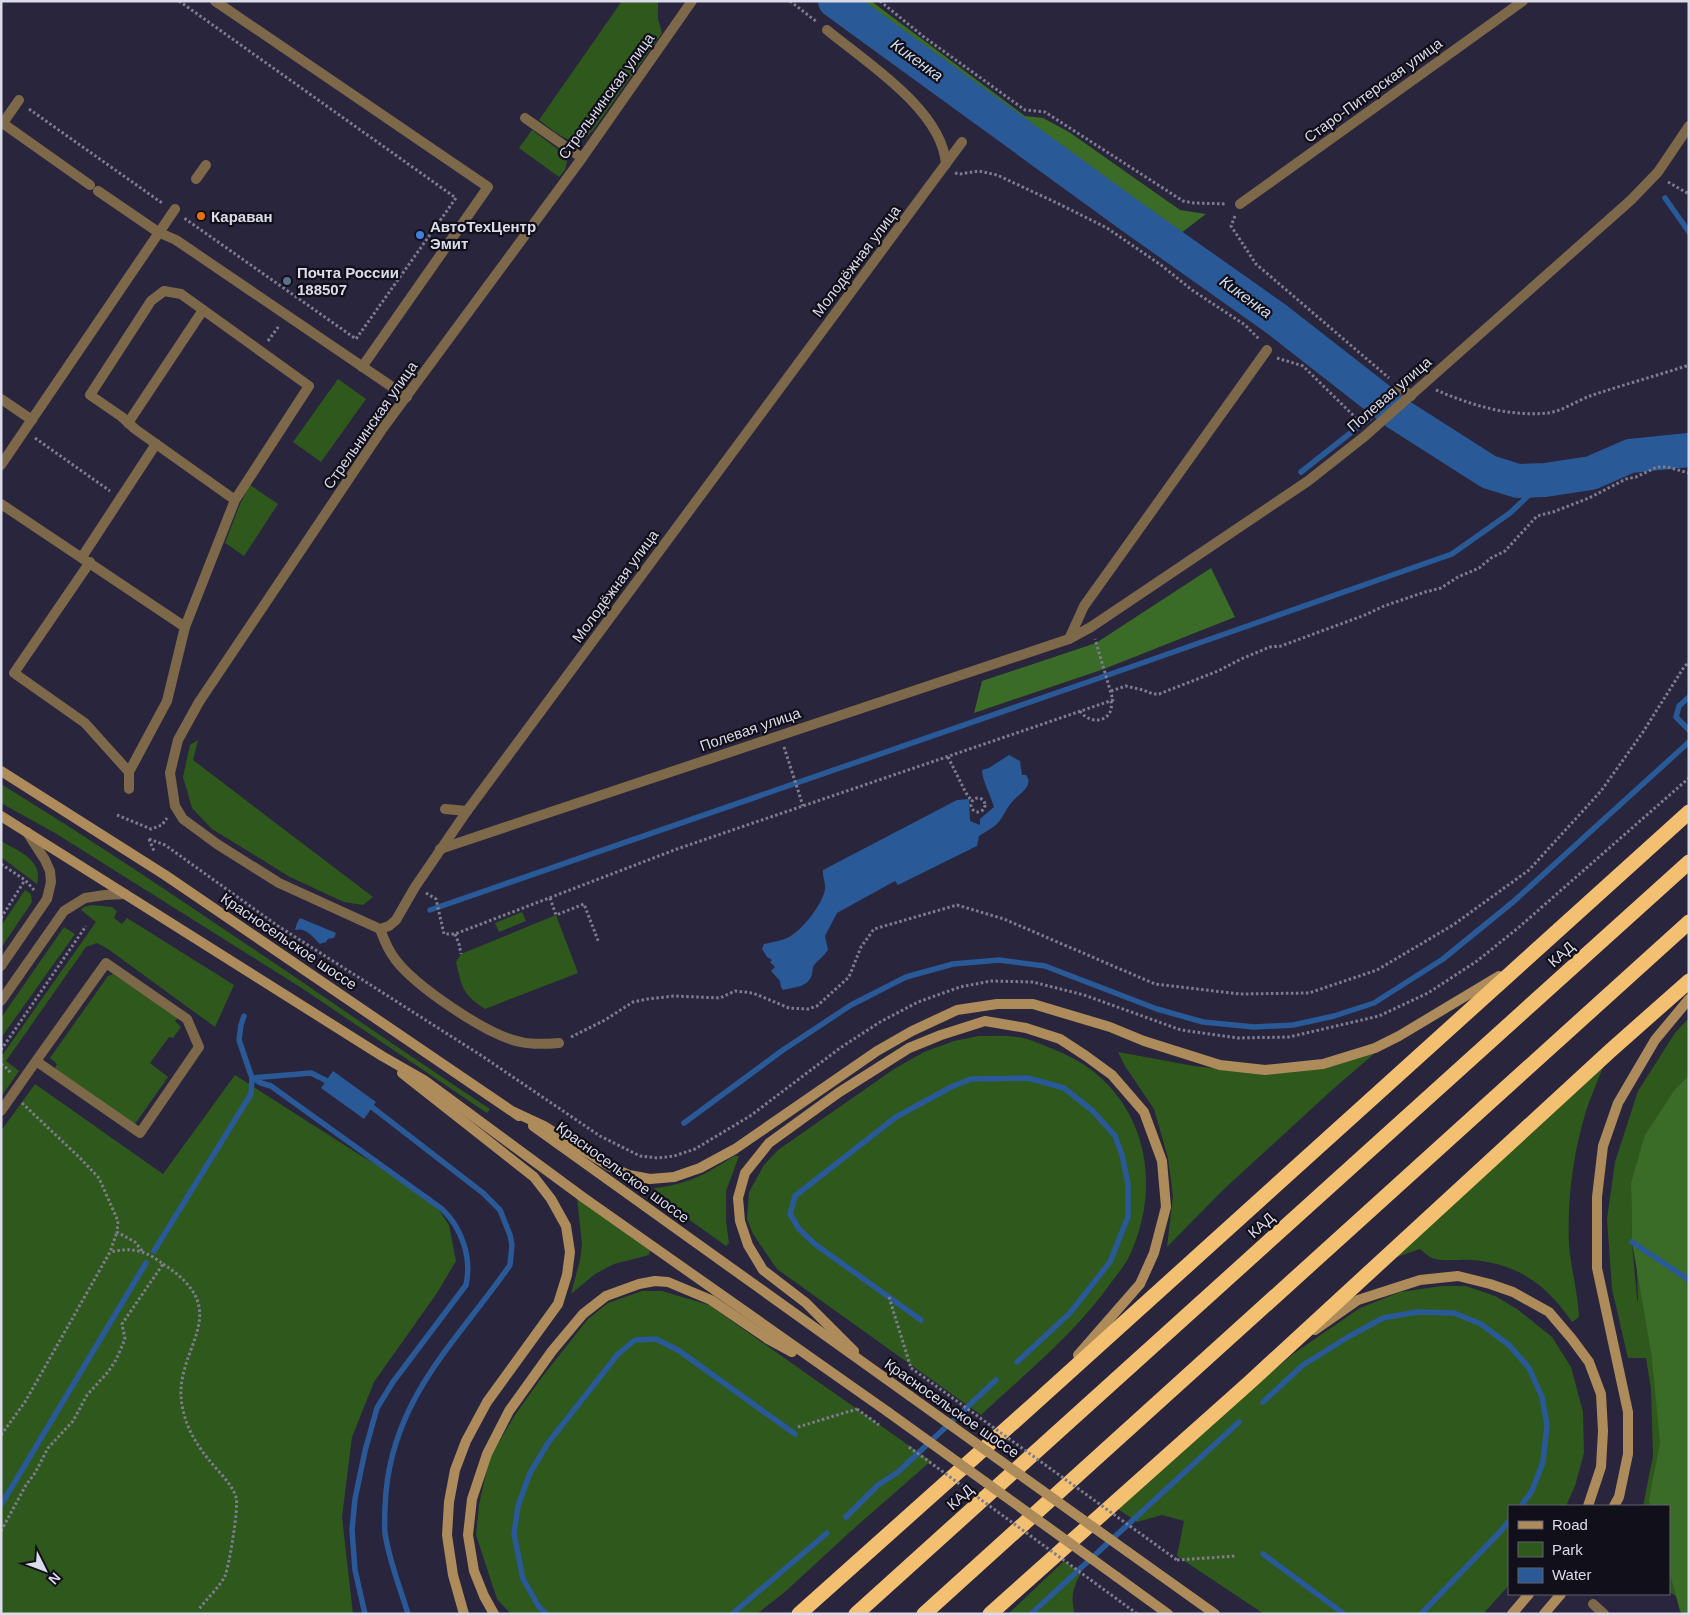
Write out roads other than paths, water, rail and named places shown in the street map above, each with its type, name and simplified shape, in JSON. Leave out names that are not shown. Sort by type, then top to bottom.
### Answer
[{"type":"highway","points":[[799,1614],[1689,812]]},
{"type":"highway","name":"КАД","points":[[856,1614],[1689,862]]},
{"type":"highway","points":[[924,1614],[1689,922]]},
{"type":"highway","points":[[990,1614],[1250,1382],[1610,1050],[1689,981]]},
{"type":"main road","name":"Красносельское шоссе","points":[[1,771],[165,875],[514,1112],[1215,1614]]},
{"type":"main road","points":[[1,816],[382,1056],[424,1080],[584,1198],[888,1412],[1168,1614]]},
{"type":"main road","points":[[514,1112],[544,1126],[609,1166],[630,1175],[650,1179],[674,1177],[700,1168],[735,1148],[877,1051],[912,1031],[957,1010],[997,1004],[1033,1004],[1110,1027],[1144,1041],[1220,1065],[1266,1070],[1323,1064],[1374,1048],[1399,1036],[1470,995],[1530,956]]},
{"type":"main road","points":[[1615,1505],[1619,1498],[1628,1454],[1628,1412],[1597,1268],[1597,1197],[1603,1146],[1618,1103],[1655,1040],[1689,999]]},
{"type":"main road","points":[[878,1374],[806,1303],[762,1270],[748,1245],[740,1221],[738,1198],[745,1173],[769,1143],[838,1093],[909,1048],[941,1035],[985,1021],[1026,1028],[1060,1040],[1086,1056],[1112,1076],[1144,1112],[1162,1161],[1166,1207],[1154,1253],[1140,1284],[1034,1404]]},
{"type":"main road","points":[[382,1056],[534,1177],[551,1199],[566,1226],[570,1252],[567,1275],[558,1304],[487,1402],[466,1441],[455,1470],[448,1502],[447,1535],[453,1575],[464,1614]]},
{"type":"main road","points":[[1250,1382],[1310,1334],[1358,1300],[1420,1280],[1458,1276],[1505,1289],[1549,1312],[1589,1362],[1601,1394],[1603,1431],[1602,1467],[1588,1505]]},
{"type":"main road","points":[[494,1614],[484,1596],[474,1570],[468,1535],[472,1499],[487,1454],[509,1411],[552,1351],[583,1314],[606,1296],[639,1284],[655,1281],[668,1282],[711,1300],[768,1339],[838,1378]]},
{"type":"main road","points":[[1512,1614],[1528,1595]]},
{"type":"main road","points":[[1544,1614],[1560,1595]]},
{"type":"street","points":[[215,1],[488,186],[362,367]]},
{"type":"street","name":"Стрельнинская улица","points":[[380,929],[279,883],[216,844],[187,822],[175,806],[170,773],[178,740],[199,702],[383,428],[582,158],[692,1]]},
{"type":"street","name":"Старо-Питерская улица","points":[[1240,204],[1523,1]]},
{"type":"street","points":[[827,30],[917,106],[935,129],[946,155],[946,164]]},
{"type":"street","points":[[19,100],[2,122],[158,232],[176,240],[407,397]]},
{"type":"street","points":[[525,118],[582,158]]},
{"type":"street","name":"Полевая улица","points":[[440,849],[1069,639],[1105,619],[1308,481],[1381,423],[1631,200],[1658,172],[1689,126]]},
{"type":"street","name":"Молодёжная улица","points":[[380,929],[389,926],[396,920],[415,887],[467,811],[962,142]]},
{"type":"street","points":[[196,179],[206,165]]},
{"type":"street","points":[[1,465],[174,210]]},
{"type":"street","points":[[128,790],[129,772],[167,701],[185,627],[235,500],[309,386],[181,294],[164,291],[151,301],[90,394],[235,500]]},
{"type":"street","points":[[128,423],[203,310]]},
{"type":"street","points":[[1069,639],[1084,606],[1267,350]]},
{"type":"street","points":[[1399,386],[1407,399]]},
{"type":"street","points":[[1,399],[32,420]]},
{"type":"street","points":[[129,772],[85,723],[14,673],[86,560],[156,444]]},
{"type":"street","points":[[1,504],[185,627]]},
{"type":"street","points":[[444,809],[467,811]]},
{"type":"street","points":[[1,966],[47,899],[51,882],[50,872],[45,860],[26,831]]},
{"type":"street","points":[[1,1001],[64,911],[85,898],[125,894]]},
{"type":"street","points":[[380,929],[388,949],[411,977],[462,1014],[508,1038],[521,1042],[539,1044],[559,1043]]},
{"type":"street","points":[[1,1112],[36,1061],[106,963],[187,1019],[199,1047],[140,1133],[36,1061]]},
{"type":"street","points":[[1594,1604],[1604,1614]]},
{"type":"water","points":[[1009,755],[1020,761],[1022,775],[1026,775],[1028,779],[1027,786],[1009,805],[998,823],[979,836],[977,846],[898,885],[895,881],[837,913],[825,936],[828,950],[814,965],[809,981],[803,985],[783,990],[780,981],[771,971],[775,967],[770,962],[772,960],[767,957],[762,949],[764,944],[793,935],[816,910],[825,887],[823,870],[957,800],[969,799],[970,821],[980,825],[980,819],[994,807],[983,778],[982,770],[989,768]]},
{"type":"water","points":[[300,918],[336,933],[334,938],[320,944],[306,931],[295,930]]},
{"type":"water","points":[[333,1071],[376,1102],[364,1119],[321,1088]]},
{"type":"waterway","name":"Кикенка","points":[[835,1],[1132,217],[1275,318],[1398,414],[1489,472],[1518,481],[1545,480],[1591,473],[1630,456],[1689,450]]},
{"type":"waterway","points":[[1665,198],[1689,232]]},
{"type":"waterway","points":[[1301,472],[1386,405]]},
{"type":"waterway","points":[[430,910],[1452,554],[1510,513],[1545,480]]},
{"type":"waterway","points":[[1689,697],[1679,706],[1676,717],[1689,730]]},
{"type":"waterway","points":[[684,1123],[783,1050],[851,1005],[906,977],[953,964],[999,960],[1045,966],[1157,1009],[1203,1022],[1254,1027],[1293,1025],[1334,1016],[1374,1003],[1443,959],[1513,902],[1689,742]]},
{"type":"waterway","points":[[154,1251],[251,1094],[252,1078],[239,1040],[244,1016]]},
{"type":"waterway","points":[[252,1078],[311,1073],[331,1083]]},
{"type":"waterway","points":[[252,1078],[271,1086],[442,1209],[455,1225],[464,1244],[468,1264],[466,1285],[393,1382],[377,1408],[365,1451],[355,1499],[352,1530],[355,1570],[365,1614]]},
{"type":"waterway","points":[[921,1320],[816,1245],[799,1229],[790,1214],[795,1196],[896,1117],[951,1087],[971,1079],[1028,1078],[1064,1088],[1093,1111],[1115,1136],[1122,1155],[1128,1184],[1128,1217],[1110,1262],[1070,1313],[1017,1362]]},
{"type":"waterway","points":[[368,1104],[483,1193],[500,1210],[512,1245],[510,1265],[450,1344],[415,1397],[402,1426],[392,1457],[386,1492],[385,1533],[392,1564],[408,1614]]},
{"type":"waterway","points":[[1632,1242],[1689,1280]]},
{"type":"waterway","points":[[1,1505],[146,1263]]},
{"type":"waterway","points":[[1263,1402],[1303,1365],[1383,1318],[1417,1312],[1454,1313],[1481,1324],[1509,1345],[1529,1368],[1542,1397],[1547,1425],[1543,1462],[1532,1491],[1522,1505]]},
{"type":"waterway","points":[[547,1614],[539,1607],[523,1579],[514,1534],[518,1506],[530,1473],[548,1443],[618,1354],[635,1340],[656,1339],[678,1350],[795,1434]]},
{"type":"waterway","points":[[846,1517],[878,1485],[898,1472],[996,1380]]},
{"type":"waterway","points":[[1031,1614],[1239,1422]]},
{"type":"waterway","points":[[1421,1614],[1508,1522]]},
{"type":"waterway","points":[[732,1614],[827,1533]]},
{"type":"waterway","points":[[1263,1554],[1344,1614]]},
{"type":"place","name":"Караван","points":[[201,216]]},
{"type":"place","name":"АвтоТехЦентр Эмит","points":[[420,235]]},
{"type":"place","name":"Почта России 188507","points":[[287,281]]}]
